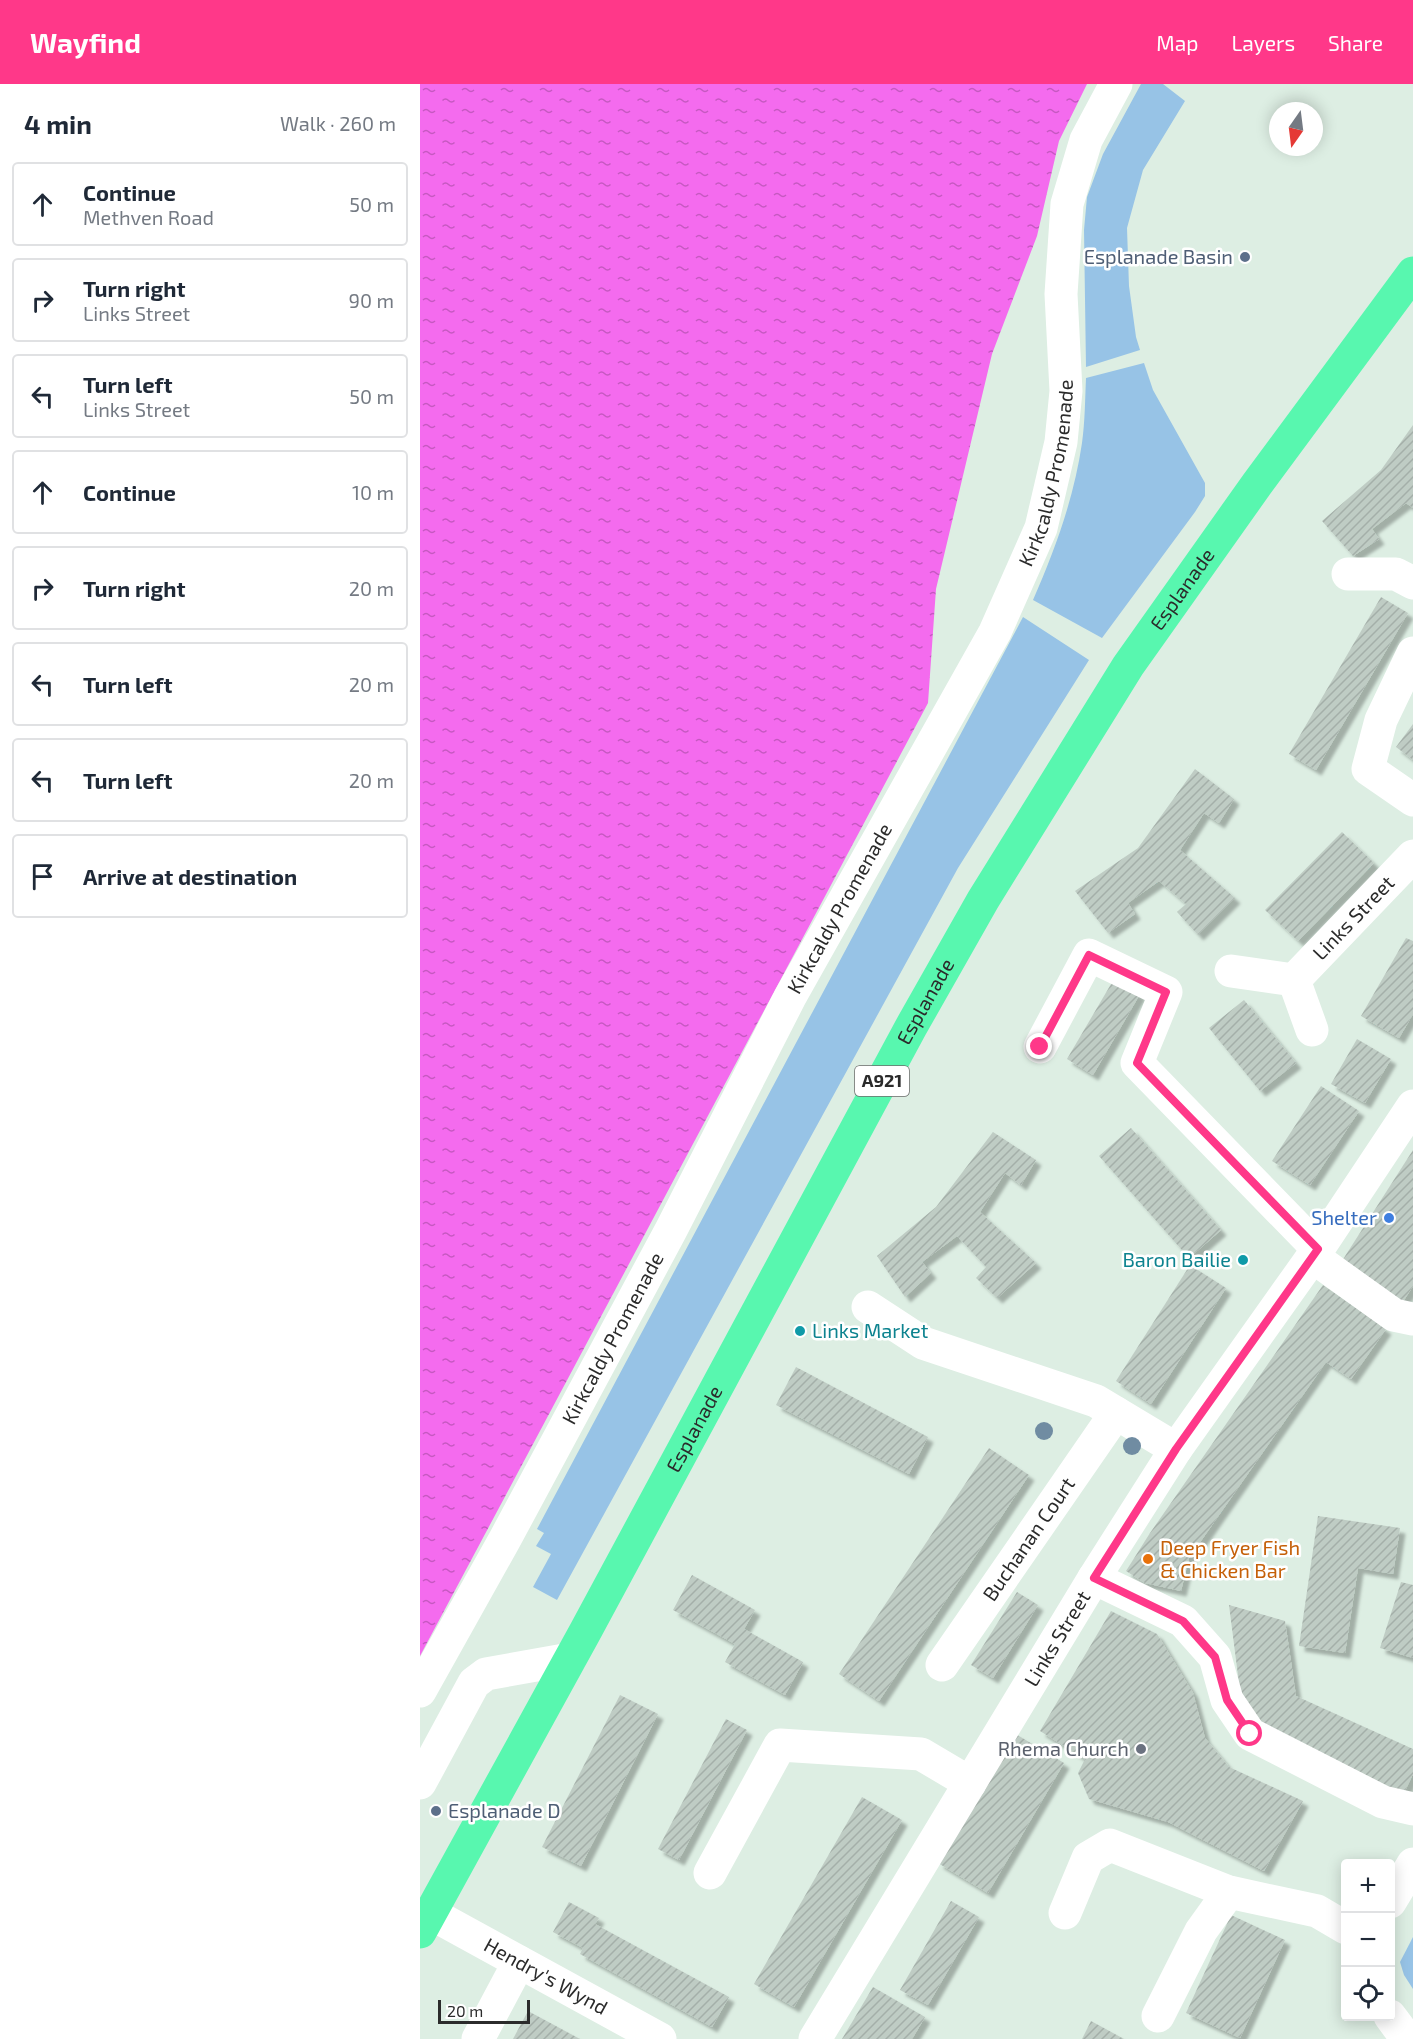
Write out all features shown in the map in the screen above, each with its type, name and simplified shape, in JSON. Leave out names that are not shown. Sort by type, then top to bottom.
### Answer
[{"type":"main road","name":"Esplanade","points":[[425,1923],[911,1027],[989,890],[1128,666],[1257,484],[1413,273]]},
{"type":"street","name":"Kirkcaldy Promenade","points":[[420,1691],[671,1230],[790,997],[995,632],[1011,598],[1041,528],[1061,442],[1066,391],[1061,294],[1066,204],[1086,140],[1116,84]]},
{"type":"street","points":[[1348,574],[1396,574],[1413,583]]},
{"type":"street","points":[[1413,653],[1381,720],[1368,769],[1413,800]]},
{"type":"street","name":"Links Street","points":[[1294,980],[1413,856]]},
{"type":"street","points":[[1040,1047],[1089,955],[1166,992],[1137,1063],[1315,1253],[1394,1315],[1413,1319]]},
{"type":"street","points":[[1231,971],[1294,980],[1312,1030]]},
{"type":"street","name":"Links Street","points":[[815,2039],[1094,1578],[1176,1449],[1410,1116]]},
{"type":"street","points":[[868,1307],[923,1343],[1096,1401],[1176,1449]]},
{"type":"street","name":"Buchanan Court","points":[[942,1665],[1116,1413]]},
{"type":"street","points":[[1094,1578],[1183,1621],[1215,1657],[1227,1700],[1250,1734],[1383,1802],[1413,1809]]},
{"type":"street","points":[[420,1783],[474,1683],[486,1674],[570,1659]]},
{"type":"street","points":[[710,1873],[780,1745],[921,1754],[970,1783]]},
{"type":"street","points":[[1065,1913],[1088,1858],[1110,1845],[1229,1892],[1317,1911],[1341,1925]]},
{"type":"street","points":[[1395,1894],[1413,1864]]},
{"type":"street","points":[[1158,2016],[1202,1932],[1229,1892]]},
{"type":"street","name":"Hendry's Wynd","points":[[425,1923],[519,1962],[660,2039]]},
{"type":"street","points":[[478,2039],[519,1962]]},
{"type":"street","points":[[1394,2021],[1407,2039]]},
{"type":"shaded area","points":[[1141,84],[1163,84],[1185,101],[1143,170],[1127,228],[1129,286],[1140,350],[1086,367],[1084,230],[1087,197],[1103,154]]},
{"type":"shaded area","points":[[1144,363],[1153,390],[1205,483],[1205,496],[1102,638],[1033,600],[1056,543],[1074,484],[1083,435],[1086,378]]},
{"type":"shaded area","points":[[1023,617],[1089,660],[958,868],[557,1600],[533,1587],[551,1554],[536,1546],[544,1533],[537,1529]]},
{"type":"shaded area","points":[[1413,1937],[1413,1989],[1404,1975],[1400,1962]]},
{"type":"water","points":[[420,84],[1087,84],[1059,141],[1037,236],[992,354],[936,589],[928,703],[420,1656]]},
{"type":"building","points":[[1413,425],[1413,508],[1406,503],[1372,529],[1379,539],[1353,556],[1322,521],[1381,470]]},
{"type":"building","points":[[1381,597],[1408,613],[1316,770],[1289,754]]},
{"type":"building","points":[[1413,724],[1413,760],[1396,747]]},
{"type":"building","points":[[1195,769],[1234,799],[1219,823],[1204,813],[1180,850],[1235,898],[1198,935],[1177,912],[1186,904],[1159,881],[1128,903],[1135,914],[1108,933],[1075,891],[1138,848]]},
{"type":"building","points":[[1342,832],[1374,863],[1298,941],[1265,910]]},
{"type":"building","points":[[1406,938],[1413,941],[1413,1014],[1399,1038],[1361,1016]]},
{"type":"building","points":[[1114,979],[1140,994],[1093,1075],[1067,1059]]},
{"type":"building","points":[[1244,1000],[1296,1063],[1260,1091],[1209,1028]]},
{"type":"building","points":[[1357,1039],[1391,1059],[1365,1103],[1331,1084]]},
{"type":"building","points":[[1321,1086],[1359,1111],[1310,1185],[1272,1161]]},
{"type":"building","points":[[1131,1128],[1221,1230],[1189,1258],[1099,1156]]},
{"type":"building","points":[[993,1132],[1036,1160],[1021,1185],[1005,1173],[980,1212],[1036,1263],[997,1298],[976,1278],[986,1267],[957,1236],[922,1262],[931,1273],[905,1297],[877,1256],[936,1207]]},
{"type":"building","points":[[1413,1150],[1413,1286],[1402,1303],[1340,1264]]},
{"type":"building","points":[[1190,1265],[1226,1288],[1151,1404],[1116,1381]]},
{"type":"building","points":[[1323,1285],[1386,1329],[1351,1379],[1326,1362],[1189,1558],[1181,1591],[1145,1583],[1126,1571],[1150,1533]]},
{"type":"building","points":[[796,1367],[928,1437],[909,1474],[776,1405]]},
{"type":"building","points":[[989,1448],[1029,1475],[879,1701],[839,1674]]},
{"type":"building","points":[[1318,1516],[1400,1528],[1393,1574],[1358,1568],[1345,1653],[1299,1646]]},
{"type":"building","points":[[692,1575],[755,1610],[744,1629],[803,1662],[785,1695],[725,1662],[735,1644],[673,1610]]},
{"type":"building","points":[[1401,1582],[1413,1585],[1413,1658],[1380,1648]]},
{"type":"building","points":[[1017,1592],[1038,1605],[993,1678],[971,1665]]},
{"type":"building","points":[[1229,1605],[1285,1621],[1296,1696],[1413,1749],[1413,1774],[1404,1793],[1255,1726],[1241,1699]]},
{"type":"building","name":"Rhema Church","points":[[1111,1611],[1157,1634],[1193,1693],[1205,1738],[1229,1767],[1303,1801],[1264,1871],[1168,1822],[1089,1799],[1078,1773],[1085,1759],[1040,1731]]},
{"type":"building","points":[[620,1695],[658,1714],[581,1866],[542,1847]]},
{"type":"building","points":[[726,1719],[747,1730],[679,1860],[658,1849]]},
{"type":"building","points":[[1014,1733],[1064,1763],[988,1893],[938,1863]]},
{"type":"building","points":[[862,1797],[902,1820],[794,2007],[754,1984]]},
{"type":"building","points":[[951,1901],[979,1917],[928,2005],[900,1990]]},
{"type":"building","points":[[569,1902],[599,1918],[595,1924],[729,1997],[712,2027],[580,1954],[583,1948],[553,1932]]},
{"type":"building","points":[[1231,1915],[1285,1940],[1240,2038],[1186,2013]]},
{"type":"building","points":[[873,1987],[925,2017],[912,2039],[842,2039]]},
{"type":"building","points":[[528,2011],[580,2039],[513,2039]]},
{"type":"building","points":[[1091,2021],[1124,2039],[1082,2039]]},
{"type":"place","name":"Esplanade Basin","points":[[1245,257]]},
{"type":"place","name":"Shelter","points":[[1389,1218]]},
{"type":"place","name":"Baron Bailie","points":[[1243,1260]]},
{"type":"place","name":"Links Market","points":[[800,1331]]},
{"type":"place","name":"Deep Fryer Fish & Chicken Bar","points":[[1148,1559]]},
{"type":"place","name":"Rhema Church","points":[[1141,1749]]},
{"type":"place","name":"Esplanade D","points":[[436,1811]]},
{"type":"route","points":[[1040,1047],[1089,955],[1166,992],[1137,1063],[1318,1249],[1176,1449],[1094,1578],[1183,1621],[1215,1657],[1227,1700],[1250,1734]]}]
